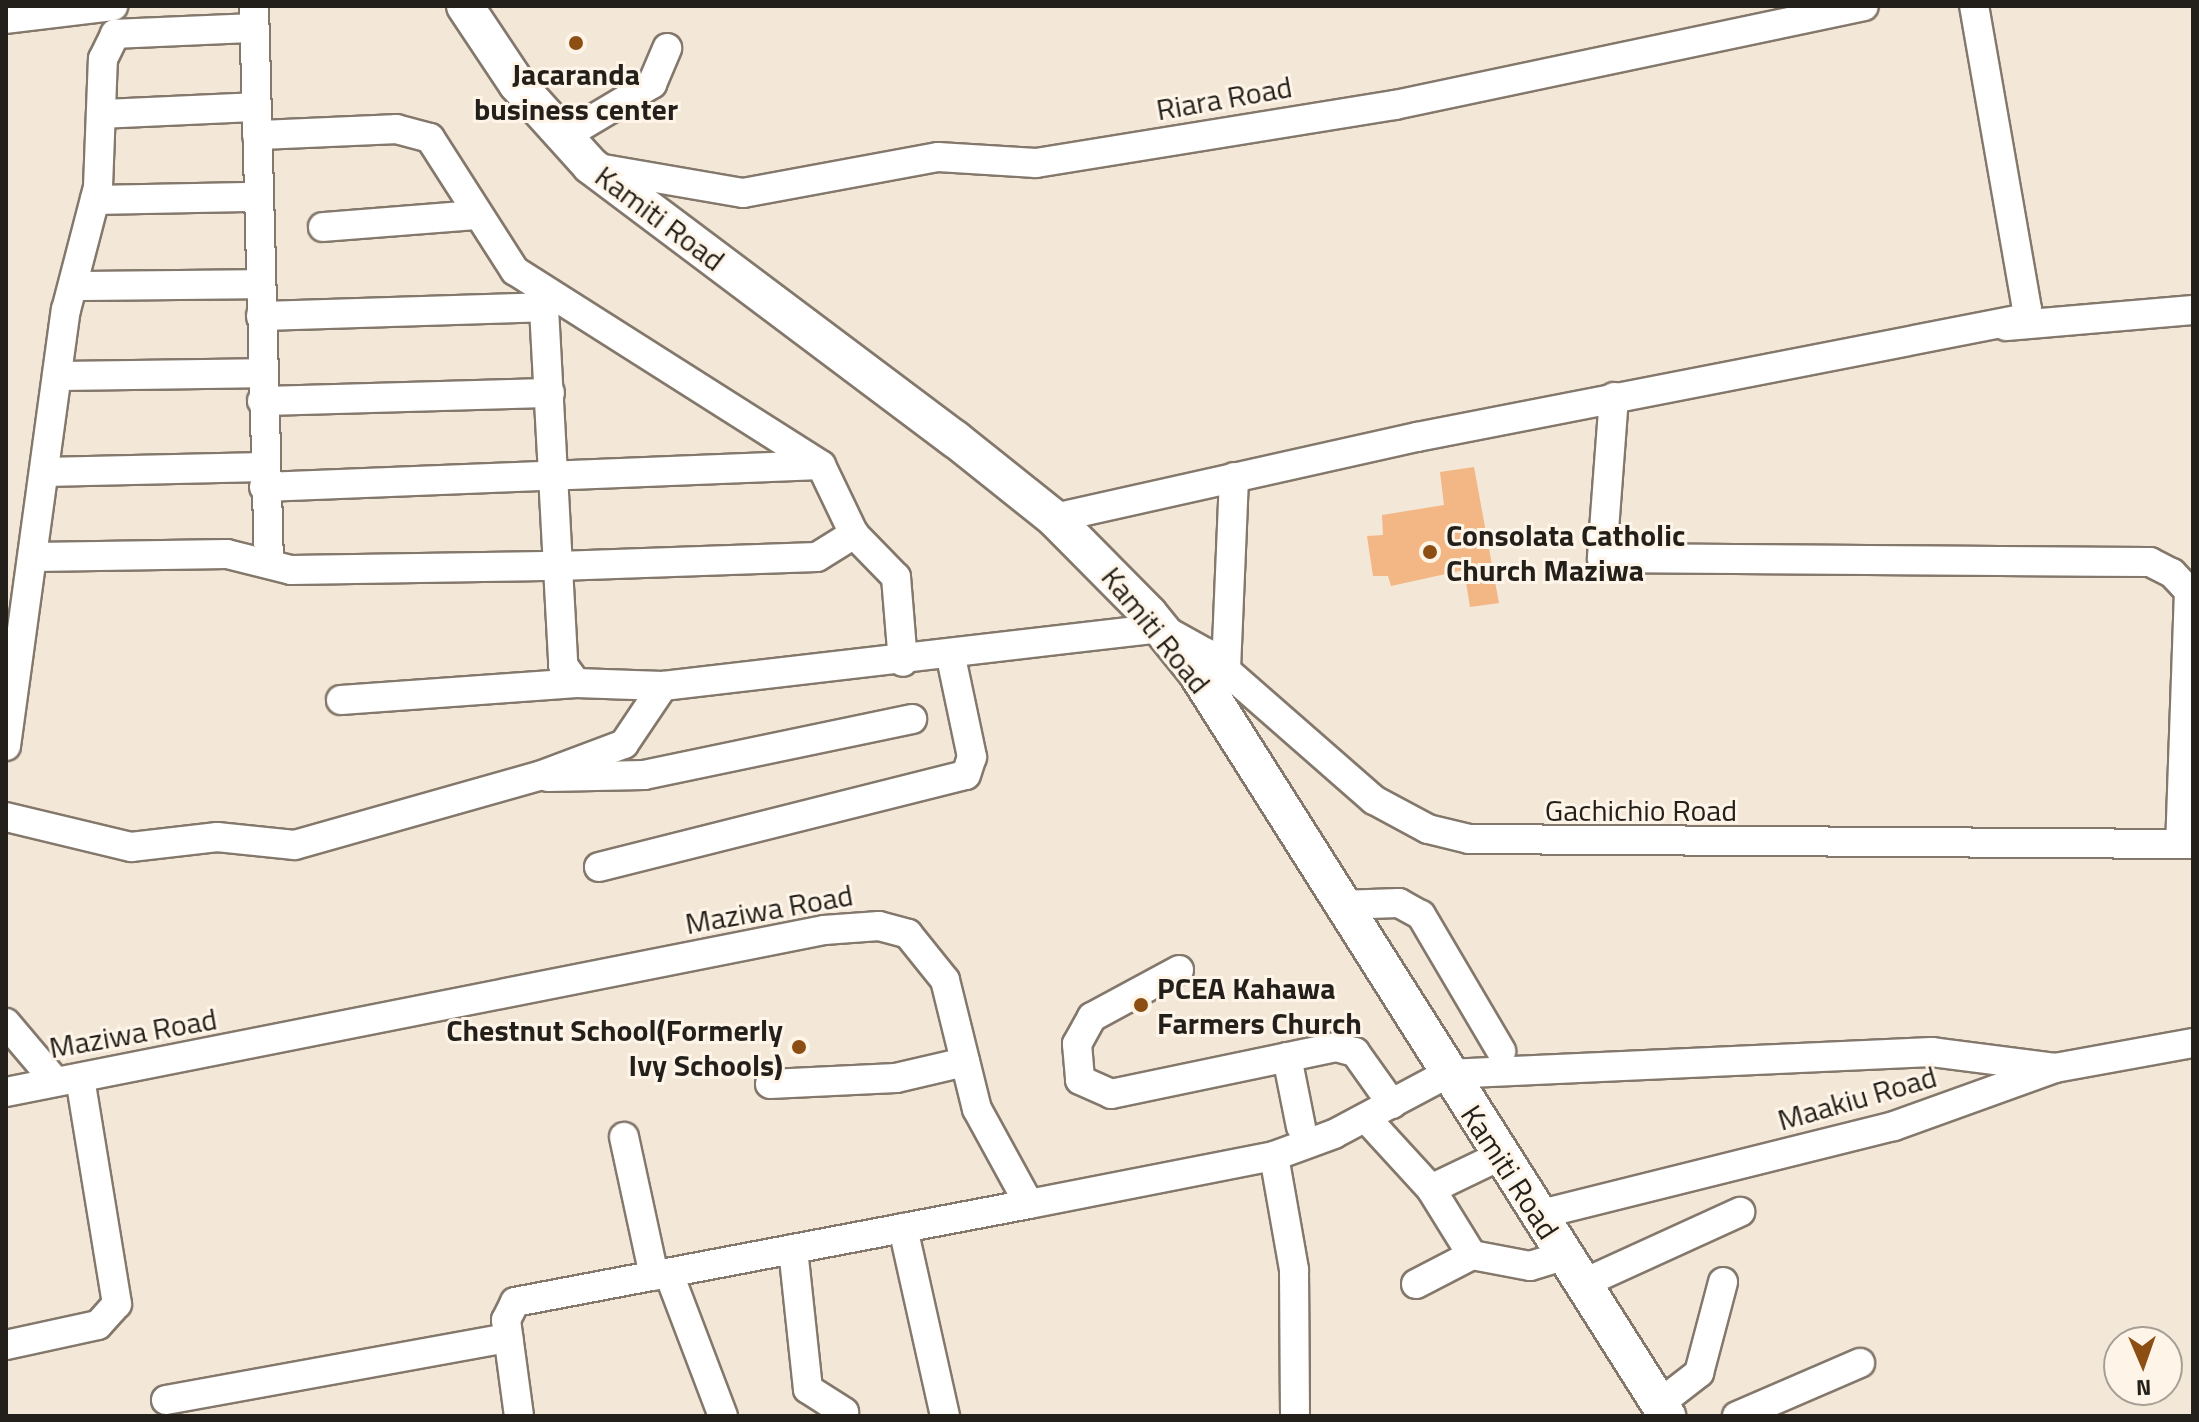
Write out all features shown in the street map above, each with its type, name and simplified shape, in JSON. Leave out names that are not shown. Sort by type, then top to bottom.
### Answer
[{"type":"main road","name":"Kamiti Road","points":[[465,6],[563,137],[591,166],[1054,518],[1161,628],[1204,685],[1339,905],[1664,1413]]},
{"type":"street","points":[[6,19],[113,6]]},
{"type":"street","name":"Riara Road","points":[[591,166],[743,193],[938,157],[1051,161],[1410,102],[1864,6]]},
{"type":"street","points":[[1974,6],[2027,309],[2006,326]]},
{"type":"street","points":[[6,746],[57,376],[95,200],[103,59],[115,34],[254,17],[264,477],[269,563]]},
{"type":"street","points":[[563,137],[652,84],[667,48]]},
{"type":"street","points":[[102,114],[256,107]]},
{"type":"street","points":[[257,135],[416,131],[430,138],[500,256],[544,299],[821,465],[854,534],[896,577],[903,662]]},
{"type":"street","points":[[95,200],[258,197]]},
{"type":"street","points":[[323,227],[475,215]]},
{"type":"street","points":[[74,286],[260,284]]},
{"type":"street","points":[[261,316],[544,299]]},
{"type":"street","points":[[544,299],[556,479],[563,665],[576,683]]},
{"type":"street","points":[[1054,518],[1614,397],[2006,326],[2193,310]]},
{"type":"street","points":[[57,376],[262,387],[550,393]]},
{"type":"street","points":[[1614,397],[1602,558],[2150,562],[2172,573],[2189,591],[2186,844]]},
{"type":"street","points":[[44,472],[556,479],[821,465]]},
{"type":"street","points":[[1226,669],[1234,477]]},
{"type":"street","points":[[34,557],[194,552],[269,563],[291,570],[558,566],[817,557],[854,534]]},
{"type":"street","points":[[341,700],[576,683],[663,686],[951,657],[1086,632],[1161,628]]},
{"type":"street","name":"Gachichio Road","points":[[1161,628],[1226,669],[1374,800],[1428,829],[1469,839],[2186,844]]},
{"type":"street","points":[[599,867],[966,775],[972,757],[951,657]]},
{"type":"street","points":[[6,817],[131,847],[217,837],[295,845],[539,776],[624,744],[663,686]]},
{"type":"street","points":[[539,776],[644,775],[912,719]]},
{"type":"street","points":[[1339,905],[1399,903],[1421,915],[1501,1051]]},
{"type":"street","name":"Maziwa Road","points":[[6,1092],[824,930],[879,926],[908,934],[928,950],[945,980],[989,1141],[1029,1204]]},
{"type":"street","points":[[1179,970],[1092,1017],[1077,1044],[1080,1080],[1111,1094],[1188,1083],[1336,1047],[1355,1052],[1392,1104]]},
{"type":"street","points":[[6,1023],[68,1079],[117,1304],[98,1325],[6,1345]]},
{"type":"street","name":"Maakiu Road","points":[[1537,1215],[1894,1126],[2055,1068],[2193,1043]]},
{"type":"street","points":[[519,1416],[508,1338],[507,1309],[515,1302],[1274,1156],[1366,1118],[1447,1074],[1932,1052],[2055,1068]]},
{"type":"street","points":[[1287,1057],[1301,1127]]},
{"type":"street","points":[[770,1084],[896,1078],[965,1062]]},
{"type":"street","points":[[1366,1118],[1431,1189],[1472,1255]]},
{"type":"street","points":[[624,1137],[661,1275],[723,1416]]},
{"type":"street","points":[[1274,1156],[1294,1270],[1295,1416]]},
{"type":"street","points":[[1431,1189],[1500,1156]]},
{"type":"street","points":[[1416,1284],[1472,1255],[1572,1270],[1740,1212]]},
{"type":"street","points":[[903,1228],[945,1416]]},
{"type":"street","points":[[793,1249],[808,1389],[844,1412]]},
{"type":"street","points":[[1664,1413],[1699,1373],[1723,1282]]},
{"type":"street","points":[[166,1400],[508,1338]]},
{"type":"street","points":[[1737,1416],[1860,1363]]},
{"type":"building","name":"Consolata Catholic Church Maziwa","points":[[1474,467],[1499,603],[1470,607],[1464,570],[1391,586],[1388,576],[1373,576],[1367,536],[1383,535],[1382,515],[1444,505],[1440,472]]},
{"type":"place","name":"Jacaranda business center","points":[[576,43]]},
{"type":"place","name":"Consolata Catholic Church Maziwa","points":[[1430,552]]},
{"type":"place","name":"PCEA Kahawa Farmers Church","points":[[1141,1005]]},
{"type":"place","name":"Chestnut School(Formerly Ivy Schools)","points":[[799,1047]]}]
